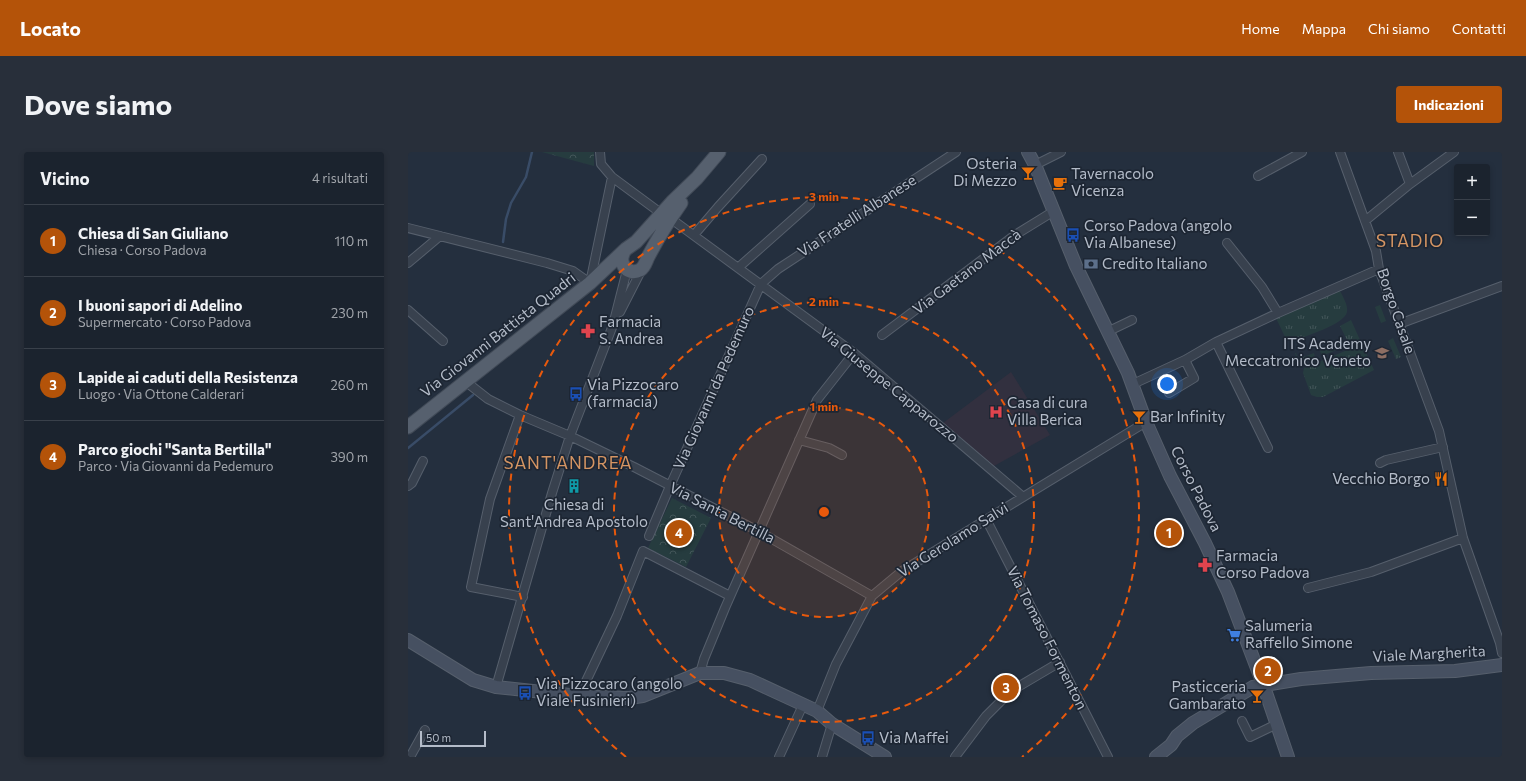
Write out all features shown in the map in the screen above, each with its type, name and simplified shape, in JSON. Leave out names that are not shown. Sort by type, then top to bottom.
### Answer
[{"type":"main road","name":"Via Giovanni Battista Quadri","points":[[408,427],[590,282],[666,216],[719,152]]},
{"type":"main road","name":"Via Giovanni Battista Quadri","points":[[590,282],[615,270],[626,268],[636,271],[644,264],[666,216]]},
{"type":"main road","points":[[626,268],[622,264],[622,256],[628,248],[634,246],[644,252],[644,264]]},
{"type":"street","name":"Via Giuseppe Capparozzo","points":[[600,152],[601,164],[612,177],[739,267],[854,353],[1022,496]]},
{"type":"street","name":"Via Fratelli Albanese","points":[[761,284],[778,269],[956,152]]},
{"type":"street","name":"Corso Padova","points":[[1028,152],[1035,165],[1076,266],[1109,331],[1133,384],[1146,422],[1170,476],[1205,543],[1228,592],[1263,684],[1288,757]]},
{"type":"street","points":[[1035,165],[1061,152]]},
{"type":"street","points":[[1258,176],[1302,152]]},
{"type":"street","name":"Borgo Casale","points":[[1340,152],[1376,251],[1379,269],[1439,431],[1464,538],[1500,643],[1502,653]]},
{"type":"street","points":[[1398,152],[1410,184]]},
{"type":"street","points":[[1365,221],[1410,184],[1454,152]]},
{"type":"street","points":[[694,235],[762,159]]},
{"type":"street","points":[[408,228],[547,263],[572,271],[590,282],[612,177]]},
{"type":"street","points":[[739,267],[810,204]]},
{"type":"street","name":"Via Gaetano Maccà","points":[[882,335],[1015,234],[1054,211]]},
{"type":"street","points":[[408,263],[440,236]]},
{"type":"street","points":[[1227,243],[1262,287],[1278,312]]},
{"type":"street","points":[[496,687],[570,436],[613,325],[644,264]]},
{"type":"street","points":[[613,325],[626,268]]},
{"type":"street","points":[[1133,384],[1185,360],[1216,342],[1278,312],[1379,269]]},
{"type":"street","name":"Via Giovanni da Pedemuro","points":[[649,536],[761,284]]},
{"type":"street","points":[[1399,324],[1502,286]]},
{"type":"street","points":[[408,310],[443,341]]},
{"type":"street","points":[[1109,331],[1132,320]]},
{"type":"street","points":[[1216,342],[1268,448]]},
{"type":"street","points":[[700,673],[704,659],[730,596],[817,400],[854,353]]},
{"type":"street","points":[[1169,394],[1194,378],[1185,360]]},
{"type":"street","name":"Via Santa Bertilla","points":[[465,381],[488,399],[520,415],[570,436],[758,531],[872,596]]},
{"type":"street","points":[[520,415],[490,499],[471,587],[523,597]]},
{"type":"street","name":"Via Gerolamo Salvi","points":[[817,711],[836,664],[872,596],[902,571],[1022,496],[1146,422]]},
{"type":"street","points":[[799,440],[829,448],[842,455]]},
{"type":"street","points":[[1380,463],[1386,460],[1443,447]]},
{"type":"street","points":[[408,486],[412,482],[423,461]]},
{"type":"street","name":"Via Tomaso Formenton","points":[[986,519],[1108,757]]},
{"type":"street","points":[[1308,588],[1371,572],[1464,538]]},
{"type":"street","points":[[579,696],[617,616],[643,551],[730,596]]},
{"type":"street","points":[[408,640],[473,680],[496,687],[579,696],[629,698],[643,696],[700,673],[724,673],[750,680],[817,711],[832,724],[885,757]]},
{"type":"street","points":[[955,757],[986,716],[1011,691],[1060,662]]},
{"type":"street","name":"Viale Margherita","points":[[1156,757],[1171,745],[1177,736],[1192,723],[1253,687],[1263,684],[1371,673],[1456,671],[1502,664]]},
{"type":"street","points":[[780,757],[803,705]]},
{"type":"street","points":[[1242,720],[1250,736],[1277,724]]},
{"type":"street","points":[[822,757],[832,724]]},
{"type":"street","points":[[410,757],[411,747],[424,730]]},
{"type":"shaded area","name":"Casa di cura Villa Berica","points":[[1011,372],[1050,435],[994,466],[943,423]]},
{"type":"green space","points":[[542,152],[594,152],[594,166]]},
{"type":"green space","points":[[1330,291],[1331,295],[1340,291],[1347,307],[1347,312],[1344,317],[1332,326],[1315,333],[1293,341],[1286,339],[1275,316]]},
{"type":"green space","points":[[1380,305],[1386,321],[1381,323],[1375,307]]},
{"type":"green space","points":[[1351,320],[1360,340],[1322,356],[1320,351],[1347,340],[1340,326]]},
{"type":"green space","points":[[1393,338],[1401,357],[1396,359],[1388,341]]},
{"type":"green space","points":[[1362,344],[1374,370],[1323,397],[1311,395],[1303,373],[1304,368]]},
{"type":"green space","points":[[1295,353],[1298,359],[1314,353],[1315,358],[1300,364]]},
{"type":"green space","points":[[672,498],[711,518],[686,567],[648,548]]},
{"type":"waterway","points":[[503,242],[506,219],[511,203],[526,177],[532,152]]},
{"type":"waterway","points":[[408,448],[473,395]]},
{"type":"place","name":"Osteria Di Mezzo","points":[[1028,173]]},
{"type":"place","name":"Tavernacolo Vicenza","points":[[1060,183]]},
{"type":"place","name":"Corso Padova (angolo Via Albanese)","points":[[1073,235]]},
{"type":"place","name":"Credito Italiano","points":[[1091,264]]},
{"type":"place","name":"Farmacia S. Andrea","points":[[588,331]]},
{"type":"place","name":"ITS Academy Meccatronico Veneto","points":[[1382,353]]},
{"type":"place","name":"Via Pizzocaro (farmacia)","points":[[576,394]]},
{"type":"place","name":"Casa di cura Villa Berica","points":[[996,412]]},
{"type":"place","name":"Bar Infinity","points":[[1139,417]]},
{"type":"place","name":"Vecchio Borgo","points":[[1441,479]]},
{"type":"place","name":"Chiesa di Sant'Andrea Apostolo","points":[[574,486]]},
{"type":"place","name":"Parco giochi \"Santa Bertilla\"","points":[[679,533]]},
{"type":"place","name":"Chiesa di San Giuliano","points":[[1169,533]]},
{"type":"place","name":"Farmacia Corso Padova","points":[[1205,565]]},
{"type":"place","name":"Salumeria Raffello Simone","points":[[1234,635]]},
{"type":"place","name":"I buoni sapori di Adelino","points":[[1268,671]]},
{"type":"place","name":"Lapide ai caduti della Resistenza","points":[[1006,688]]},
{"type":"place","name":"Via Pizzocaro (angolo Viale Fusinieri)","points":[[525,693]]},
{"type":"place","name":"Pasticceria Gambarato","points":[[1257,696]]},
{"type":"place","name":"Via Maffei","points":[[868,738]]},
{"type":"district","name":"STADIO","points":[[1410,241]]},
{"type":"district","name":"SANT'ANDREA","points":[[568,463]]}]
